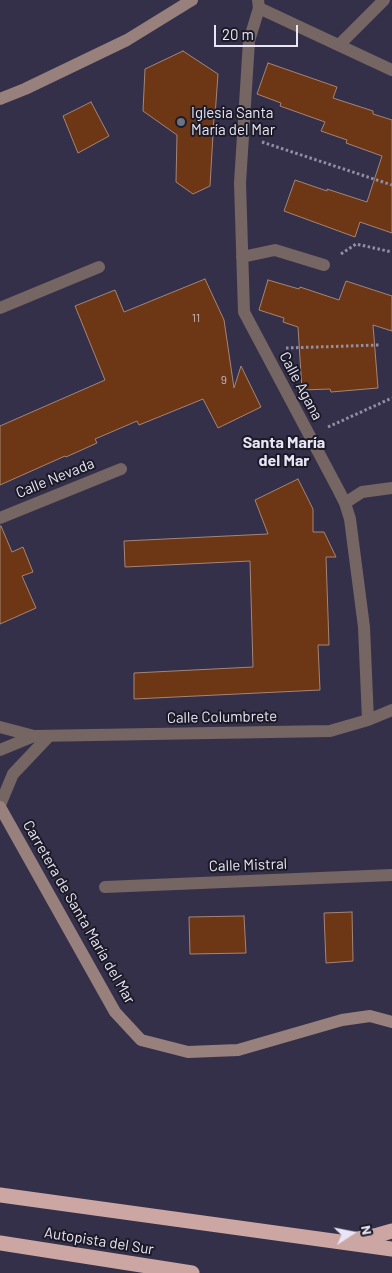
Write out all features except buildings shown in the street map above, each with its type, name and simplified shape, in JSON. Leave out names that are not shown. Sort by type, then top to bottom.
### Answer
[{"type":"highway","points":[[0,1195],[392,1249]]},
{"type":"highway","points":[[340,1241],[392,1231]]},
{"type":"highway","name":"Autopista del Sur","points":[[0,1243],[192,1273]]},
{"type":"main road","points":[[0,99],[127,40],[192,0]]},
{"type":"main road","name":"Carretera de Santa María del Mar","points":[[0,806],[115,1012],[141,1040],[188,1052],[238,1050],[342,1020],[370,1016],[392,1022]]},
{"type":"street","points":[[339,45],[384,0]]},
{"type":"street","points":[[259,4],[392,70]]},
{"type":"street","name":"Calle Agana","points":[[259,4],[249,41],[240,183],[244,312],[345,503],[350,519],[364,627],[368,720]]},
{"type":"street","points":[[242,257],[275,250],[324,265]]},
{"type":"street","points":[[0,308],[99,267]]},
{"type":"street","name":"Calle Nevada","points":[[0,518],[122,469]]},
{"type":"street","points":[[345,503],[362,492],[392,488]]},
{"type":"street","name":"Calle Columbrete","points":[[0,727],[34,736],[330,731],[368,720],[392,710]]},
{"type":"street","name":"Calle Columbrete","points":[[0,750],[34,736]]},
{"type":"street","points":[[0,806],[13,774],[49,736]]},
{"type":"street","name":"Calle Mistral","points":[[104,887],[392,875]]},
{"type":"path","points":[[243,135],[392,185]]},
{"type":"path","points":[[324,265],[356,244],[392,252]]},
{"type":"path","points":[[263,349],[379,345]]},
{"type":"path","points":[[309,436],[392,398]]},
{"type":"place","name":"Iglesia Santa María del Mar","points":[[181,122]]},
{"type":"district","name":"Santa María del Mar","points":[[284,452]]}]
